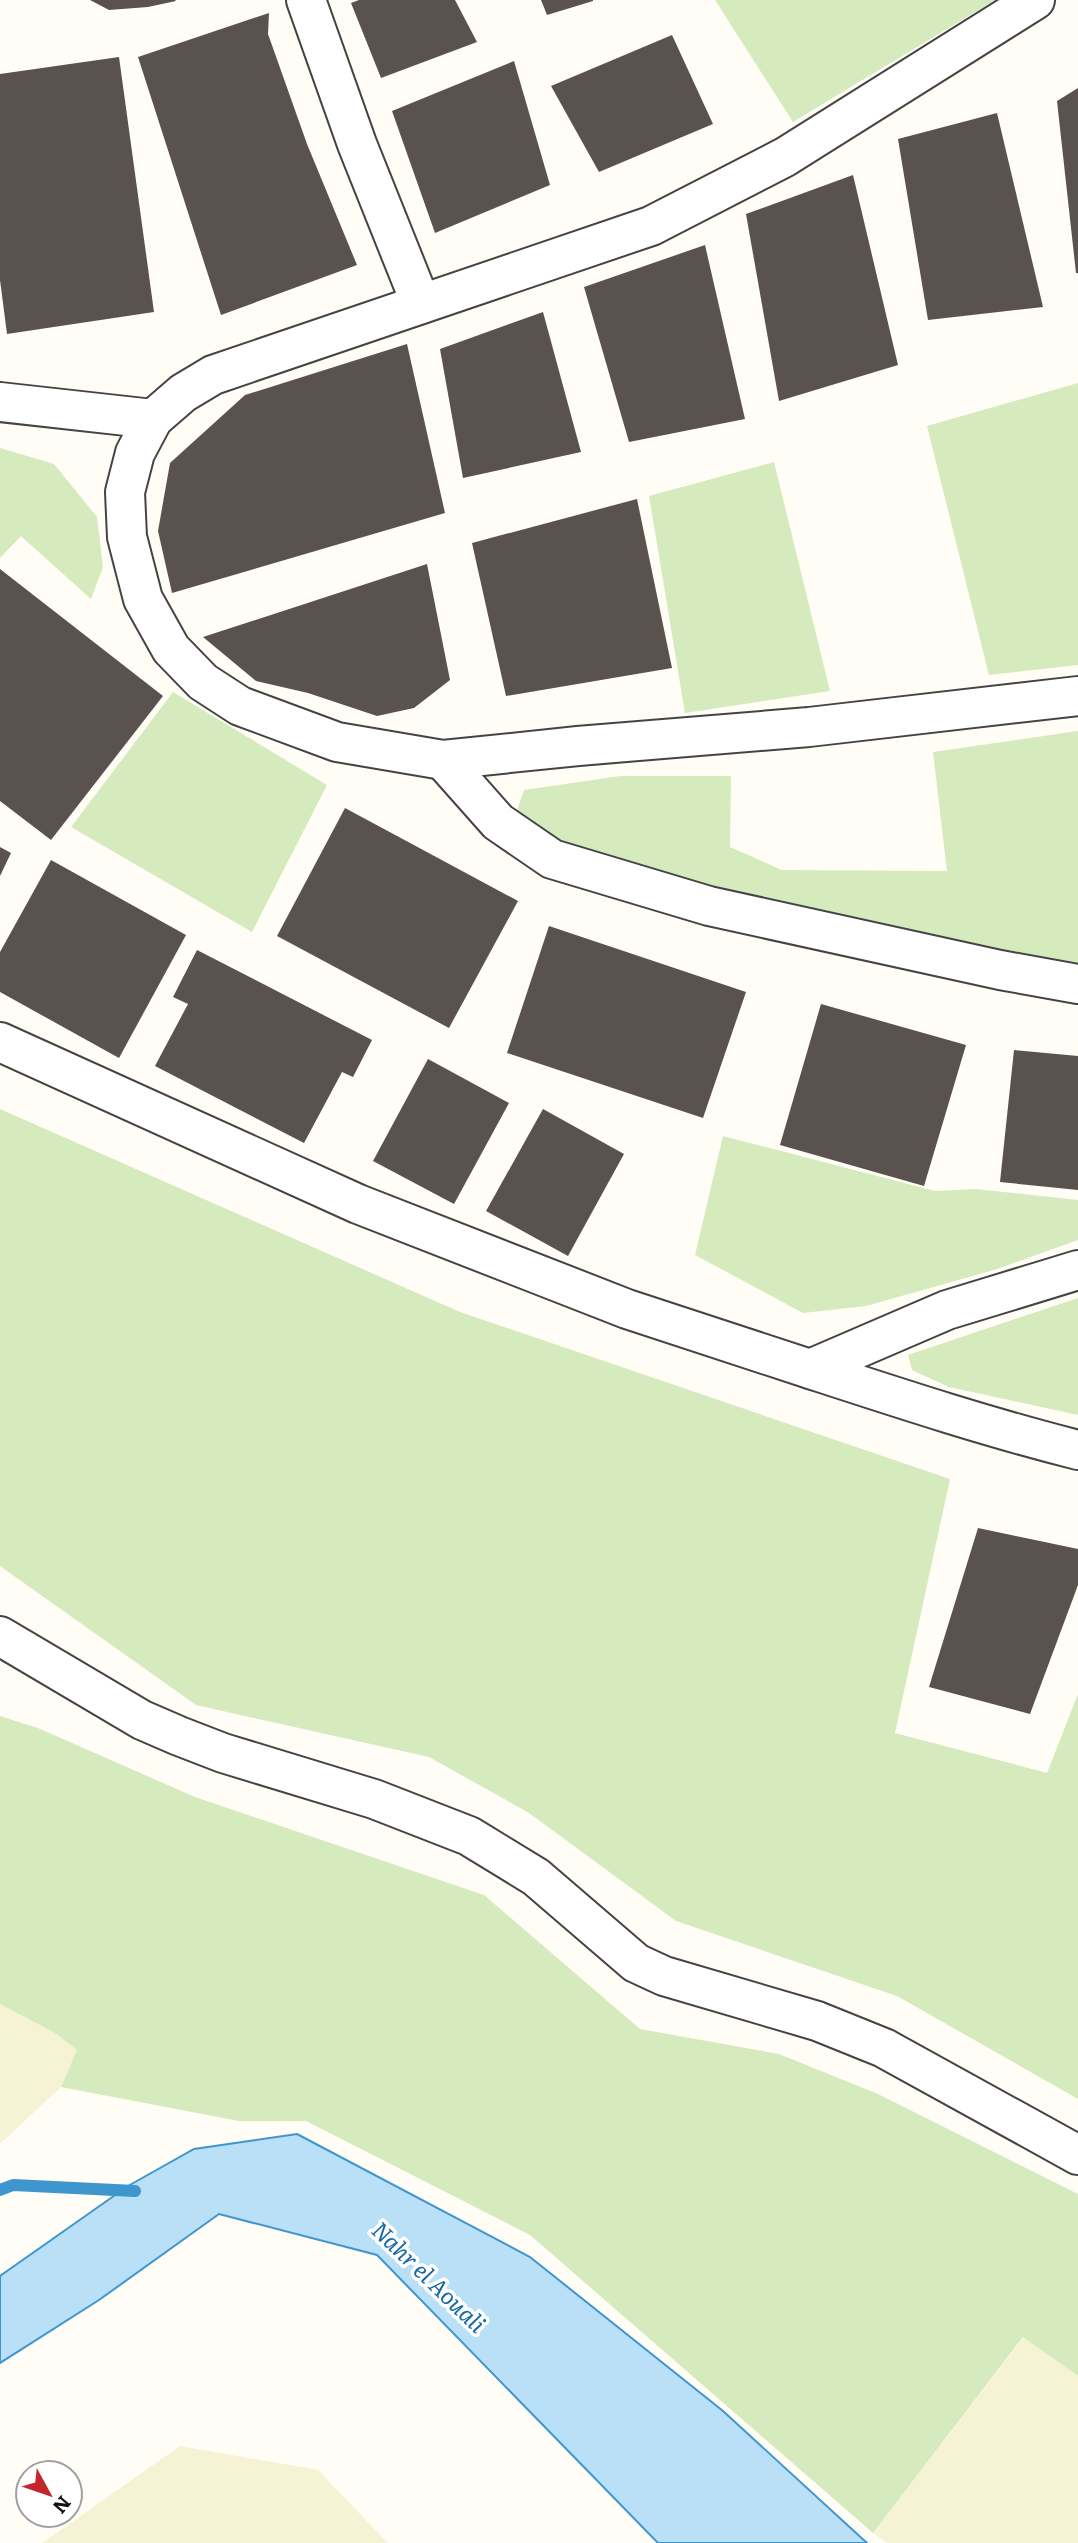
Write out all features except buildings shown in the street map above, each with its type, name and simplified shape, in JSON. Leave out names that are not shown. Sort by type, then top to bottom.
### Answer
[{"type":"street","points":[[306,0],[357,144],[421,304]]},
{"type":"street","points":[[1035,0],[785,157],[651,226],[213,375],[184,393],[153,419],[135,453],[125,492],[127,537],[144,599],[171,649],[203,682],[240,706],[337,742],[443,760],[808,727],[1078,696]]},
{"type":"street","points":[[0,402],[153,419]]},
{"type":"street","points":[[443,760],[498,822],[552,859],[709,906],[1000,970],[1078,984]]},
{"type":"street","points":[[0,1042],[358,1204],[627,1309],[940,1412],[1078,1450]]},
{"type":"street","points":[[810,1369],[947,1310],[1078,1270]]},
{"type":"street","points":[[0,1636],[142,1720],[223,1753],[374,1800],[469,1836],[536,1877],[636,1963],[664,1976],[817,2021],[854,2035],[1078,2155]]},
{"type":"shaded area","points":[[0,2004],[55,2033],[78,2050],[61,2087],[0,2144]]},
{"type":"shaded area","points":[[1024,2337],[1078,2376],[1078,2543],[887,2543],[873,2533]]},
{"type":"shaded area","points":[[180,2446],[318,2470],[388,2543],[42,2543],[62,2529],[84,2529],[84,2513]]},
{"type":"green space","points":[[715,0],[995,0],[793,122]]},
{"type":"green space","points":[[1078,383],[1078,665],[989,675],[927,426]]},
{"type":"green space","points":[[0,448],[54,464],[97,517],[103,567],[91,599],[21,536],[0,558]]},
{"type":"green space","points":[[774,462],[830,691],[685,713],[649,496]]},
{"type":"green space","points":[[173,692],[327,785],[252,932],[71,827]]},
{"type":"green space","points":[[1078,731],[1078,966],[786,908],[582,856],[515,816],[524,790],[620,776],[731,776],[730,847],[782,870],[947,871],[933,752]]},
{"type":"green space","points":[[0,1109],[460,1312],[950,1479],[895,1733],[1047,1773],[1078,1694],[1078,2099],[897,1996],[676,1921],[529,1813],[429,1757],[196,1705],[0,1566]]},
{"type":"green space","points":[[723,1136],[935,1191],[976,1189],[1078,1200],[1078,1240],[994,1270],[866,1306],[803,1313],[695,1255]]},
{"type":"green space","points":[[1078,1298],[1078,1415],[949,1387],[912,1370],[908,1355]]},
{"type":"green space","points":[[0,1716],[38,1728],[195,1797],[484,1895],[640,2029],[779,2054],[878,2094],[1078,2194],[1078,2376],[1023,2337],[873,2533],[530,2235],[306,2121],[239,2121],[61,2087],[77,2050],[55,2033],[0,2004]]},
{"type":"water","name":"Nahr el Aouali","points":[[297,2134],[530,2257],[723,2411],[867,2543],[658,2543],[377,2255],[219,2214],[99,2300],[0,2363],[0,2276],[128,2186],[194,2149]]},
{"type":"waterway","points":[[0,2190],[13,2185],[135,2191]]}]
